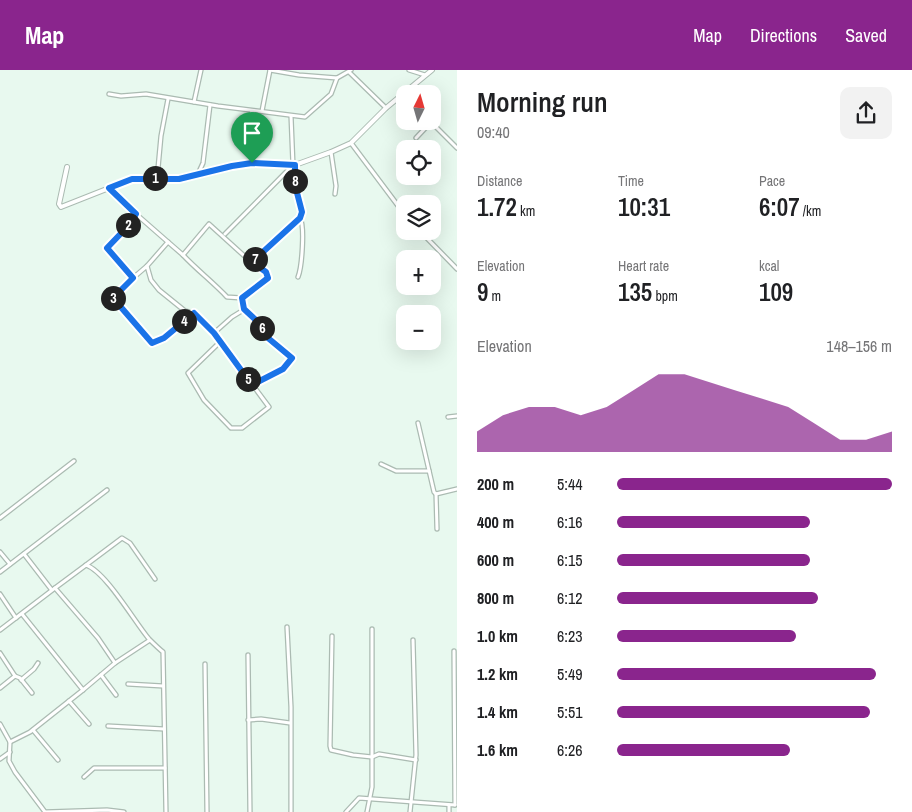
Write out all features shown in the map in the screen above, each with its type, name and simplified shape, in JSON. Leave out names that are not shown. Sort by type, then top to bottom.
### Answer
[{"type":"street","points":[[194,102],[201,70]]},
{"type":"street","points":[[262,111],[270,70],[299,75],[337,78],[350,71],[386,108]]},
{"type":"street","points":[[409,70],[425,76]]},
{"type":"street","points":[[413,85],[432,70]]},
{"type":"street","points":[[109,94],[121,96],[146,94],[168,99],[305,117],[331,94],[337,78]]},
{"type":"street","points":[[157,178],[160,136],[168,99]]},
{"type":"street","points":[[67,167],[59,204],[61,207],[132,179],[179,179],[252,163],[294,165],[332,152],[350,143],[396,99]]},
{"type":"street","points":[[198,174],[203,162],[210,105]]},
{"type":"street","points":[[252,110],[245,136],[252,163]]},
{"type":"street","points":[[252,262],[300,218],[302,212],[295,185],[291,116]]},
{"type":"street","points":[[416,138],[424,130]]},
{"type":"street","points":[[441,130],[457,147]]},
{"type":"street","points":[[350,143],[396,203]]},
{"type":"street","points":[[332,152],[336,186],[334,194]]},
{"type":"street","points":[[225,234],[294,165]]},
{"type":"street","points":[[109,188],[198,270],[216,283],[227,297],[242,298],[268,278],[266,272],[209,224],[183,255]]},
{"type":"street","points":[[133,278],[107,248],[129,225],[136,214]]},
{"type":"street","points":[[298,277],[301,267],[303,232],[300,218]]},
{"type":"street","points":[[429,240],[457,269]]},
{"type":"street","points":[[168,242],[147,266],[113,298],[152,343],[164,338],[194,313]]},
{"type":"street","points":[[147,266],[151,280],[160,290],[185,311],[194,313],[214,333],[244,371],[269,408],[242,428],[231,428],[204,400],[188,373],[220,342]]},
{"type":"street","points":[[242,298],[244,309],[258,322],[268,338],[292,358],[283,369],[252,385]]},
{"type":"street","points":[[214,333],[244,309]]},
{"type":"street","points":[[448,417],[457,416]]},
{"type":"street","points":[[418,422],[432,488],[436,494],[436,529]]},
{"type":"street","points":[[0,518],[74,461]]},
{"type":"street","points":[[380,464],[396,471],[429,471]]},
{"type":"street","points":[[436,494],[457,489]]},
{"type":"street","points":[[0,572],[106,490]]},
{"type":"street","points":[[0,630],[122,538],[130,543],[155,579]]},
{"type":"street","points":[[0,552],[10,564]]},
{"type":"street","points":[[24,554],[98,638],[115,663]]},
{"type":"street","points":[[86,565],[105,580],[150,640],[163,652],[166,812]]},
{"type":"street","points":[[0,594],[16,618]]},
{"type":"street","points":[[22,614],[84,690]]},
{"type":"street","points":[[287,627],[290,812]]},
{"type":"street","points":[[367,812],[370,798],[372,756],[372,629]]},
{"type":"street","points":[[332,636],[330,748],[335,752],[372,756],[379,754],[416,760]]},
{"type":"street","points":[[10,742],[33,730],[115,663],[150,640]]},
{"type":"street","points":[[410,812],[416,760],[413,640]]},
{"type":"street","points":[[346,812],[356,799],[370,798],[456,805],[456,668],[454,651]]},
{"type":"street","points":[[0,653],[15,676],[32,693]]},
{"type":"street","points":[[248,655],[250,812]]},
{"type":"street","points":[[21,680],[34,670],[38,663]]},
{"type":"street","points":[[204,664],[207,812]]},
{"type":"street","points":[[100,675],[116,695]]},
{"type":"street","points":[[0,688],[15,676]]},
{"type":"street","points":[[128,684],[163,686]]},
{"type":"street","points":[[69,701],[89,724]]},
{"type":"street","points":[[248,720],[261,719],[290,722]]},
{"type":"street","points":[[0,724],[10,742],[9,761],[45,812],[107,810],[124,812]]},
{"type":"street","points":[[108,726],[164,729]]},
{"type":"street","points":[[33,730],[58,760]]},
{"type":"street","points":[[9,761],[2,758],[10,752]]},
{"type":"street","points":[[84,777],[94,768],[165,768]]},
{"type":"street","points":[[448,812],[449,805]]},
{"type":"route","points":[[244,163],[252,163],[295,165],[295,185],[302,212],[297,222],[280,234],[252,262],[268,274],[268,278],[242,298],[244,309],[258,322],[268,338],[292,358],[283,369],[252,385],[244,371],[223,348],[214,333],[194,313],[164,338],[152,343],[113,298],[133,278],[107,248],[129,225],[136,214],[109,188],[132,179],[179,179],[244,163]]}]
